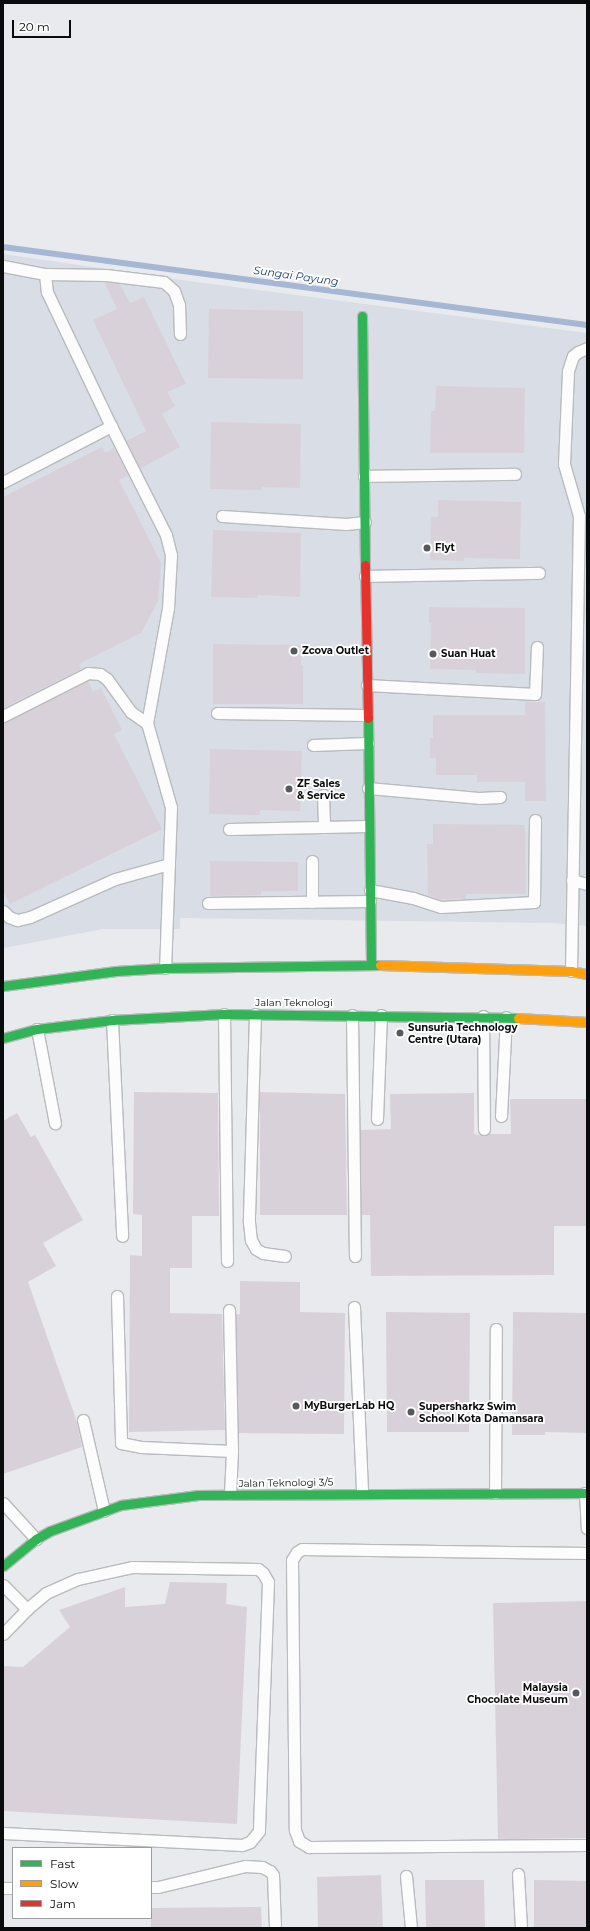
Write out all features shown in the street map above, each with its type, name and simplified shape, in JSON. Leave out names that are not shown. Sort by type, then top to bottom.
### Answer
[{"type":"street","points":[[362,316],[371,965]]},
{"type":"street","points":[[3,986],[116,971],[165,968],[371,965],[571,972],[587,974]]},
{"type":"street","name":"Jalan Teknologi","points":[[3,1038],[37,1029],[112,1020],[224,1014],[483,1016],[587,1022]]},
{"type":"street","name":"Jalan Teknologi 3/5","points":[[3,1566],[36,1539],[50,1531],[104,1511],[121,1505],[198,1495],[586,1493]]},
{"type":"lane","points":[[3,266],[45,274],[106,275],[164,282],[174,291],[179,304],[180,334]]},
{"type":"lane","points":[[45,274],[48,292],[111,426],[166,535],[171,555],[168,608],[147,723],[171,807],[165,968]]},
{"type":"lane","points":[[571,972],[579,516],[564,464],[568,371],[574,356],[578,352],[587,348]]},
{"type":"lane","points":[[3,482],[111,426]]},
{"type":"lane","points":[[364,476],[515,474]]},
{"type":"lane","points":[[222,516],[346,524],[365,522]]},
{"type":"lane","points":[[365,576],[539,573]]},
{"type":"lane","points":[[367,685],[535,694],[537,647]]},
{"type":"lane","points":[[3,716],[88,673],[94,673],[100,674],[106,679],[131,712],[147,723]]},
{"type":"lane","points":[[217,713],[367,715]]},
{"type":"lane","points":[[313,745],[368,743]]},
{"type":"lane","points":[[368,788],[479,798],[500,797]]},
{"type":"lane","points":[[323,795],[324,827]]},
{"type":"lane","points":[[208,903],[312,902],[370,895],[413,898],[441,907],[534,902],[535,820]]},
{"type":"lane","points":[[229,829],[368,826]]},
{"type":"lane","points":[[312,861],[312,902]]},
{"type":"lane","points":[[3,911],[9,917],[17,920],[30,917],[115,879],[169,864]]},
{"type":"lane","points":[[572,880],[587,884]]},
{"type":"lane","points":[[224,1014],[227,1261]]},
{"type":"lane","points":[[255,1014],[249,1222],[251,1240],[256,1248],[263,1253],[285,1256]]},
{"type":"lane","points":[[352,1015],[355,1256]]},
{"type":"lane","points":[[377,1119],[381,1015]]},
{"type":"lane","points":[[483,1016],[484,1129]]},
{"type":"lane","points":[[502,1116],[506,1017]]},
{"type":"lane","points":[[112,1020],[122,1236]]},
{"type":"lane","points":[[37,1029],[55,1124]]},
{"type":"lane","points":[[117,1296],[121,1443],[141,1447],[232,1451]]},
{"type":"lane","points":[[354,1307],[362,1493]]},
{"type":"lane","points":[[229,1310],[232,1451],[230,1494]]},
{"type":"lane","points":[[495,1493],[496,1329]]},
{"type":"lane","points":[[83,1420],[104,1511]]},
{"type":"lane","points":[[586,1493],[587,1528]]},
{"type":"lane","points":[[3,1503],[36,1539]]},
{"type":"lane","points":[[587,1553],[302,1549],[297,1552],[292,1560],[295,1830],[299,1841],[309,1847],[587,1844]]},
{"type":"lane","points":[[3,1833],[242,1845],[250,1842],[259,1831],[268,1582],[263,1573],[258,1569],[132,1567],[78,1579],[46,1593],[5,1629]]},
{"type":"lane","points":[[3,1584],[26,1609]]},
{"type":"lane","points":[[152,1887],[245,1866],[262,1867],[270,1871],[273,1875],[275,1928]]},
{"type":"lane","points":[[518,1874],[521,1928]]},
{"type":"lane","points":[[406,1876],[411,1928]]},
{"type":"shaded area","points":[[3,254],[196,282],[587,333],[587,926],[552,923],[180,918],[180,929],[103,929],[4,948]]},
{"type":"building","points":[[104,282],[120,284],[130,303],[144,297],[186,384],[167,392],[175,406],[162,414],[180,447],[140,469],[126,441],[146,431],[93,320],[117,309]]},
{"type":"building","points":[[209,309],[303,311],[303,379],[208,378]]},
{"type":"building","points":[[436,386],[525,388],[524,453],[430,453],[431,411],[435,411]]},
{"type":"building","points":[[211,422],[301,424],[300,488],[262,487],[262,490],[210,489]]},
{"type":"building","points":[[102,447],[105,453],[114,448],[128,475],[119,480],[161,563],[158,601],[141,633],[79,664],[81,669],[3,708],[3,497]]},
{"type":"building","points":[[438,500],[521,502],[520,559],[464,558],[464,561],[430,560],[431,517],[438,517]]},
{"type":"building","points":[[213,530],[301,533],[300,597],[258,595],[257,598],[211,597]]},
{"type":"building","points":[[429,607],[525,608],[525,674],[476,673],[476,670],[430,669],[431,623],[429,623]]},
{"type":"building","points":[[213,644],[301,645],[301,665],[303,665],[303,704],[213,704]]},
{"type":"building","points":[[88,681],[93,692],[101,688],[122,730],[114,734],[162,829],[10,904],[3,891],[3,723]]},
{"type":"building","points":[[525,702],[545,702],[546,801],[525,801],[525,782],[477,782],[477,775],[436,775],[436,758],[430,758],[430,738],[433,738],[433,715],[525,715]]},
{"type":"building","points":[[210,749],[302,751],[300,811],[260,810],[260,815],[209,814]]},
{"type":"building","points":[[433,824],[525,825],[526,894],[466,894],[466,899],[438,899],[428,895],[427,844],[433,844]]},
{"type":"building","points":[[210,861],[298,862],[298,891],[261,891],[261,895],[210,896]]},
{"type":"building","points":[[134,1092],[218,1093],[219,1216],[192,1216],[192,1268],[170,1268],[170,1313],[222,1314],[225,1430],[129,1432],[130,1255],[142,1256],[142,1215],[133,1214]]},
{"type":"building","points":[[260,1092],[345,1094],[347,1215],[260,1215]]},
{"type":"building","points":[[474,1093],[474,1134],[484,1136],[489,1134],[511,1134],[510,1099],[587,1099],[587,1226],[554,1226],[554,1275],[371,1276],[370,1215],[361,1215],[360,1130],[391,1129],[390,1094]]},
{"type":"building","points":[[17,1113],[31,1137],[35,1135],[83,1220],[43,1243],[56,1266],[28,1282],[76,1419],[82,1447],[3,1474],[3,1121]]},
{"type":"building","points":[[240,1281],[300,1282],[300,1312],[345,1313],[344,1434],[239,1433],[236,1314],[240,1314]]},
{"type":"building","points":[[386,1312],[470,1313],[469,1432],[387,1432]]},
{"type":"building","points":[[513,1312],[587,1313],[587,1433],[545,1432],[545,1435],[512,1435]]},
{"type":"building","points":[[170,1582],[227,1583],[226,1604],[247,1607],[237,1824],[3,1811],[3,1666],[23,1667],[70,1627],[59,1610],[125,1587],[125,1607],[165,1604]]},
{"type":"building","points":[[587,1601],[587,1838],[498,1839],[493,1603]]},
{"type":"building","points":[[381,1875],[383,1928],[318,1928],[317,1877]]},
{"type":"building","points":[[425,1880],[484,1880],[485,1928],[426,1928]]},
{"type":"building","points":[[534,1880],[587,1881],[587,1928],[534,1928]]},
{"type":"building","points":[[261,1907],[262,1928],[151,1928],[152,1908]]},
{"type":"waterway","name":"Sungai Payung","points":[[3,247],[587,325]]},
{"type":"traffic: fast","points":[[362,316],[365,565]]},
{"type":"traffic: fast","points":[[368,718],[371,965]]},
{"type":"traffic: fast","points":[[3,986],[116,971],[165,968],[380,965]]},
{"type":"traffic: fast","points":[[3,1038],[37,1029],[112,1020],[224,1014],[518,1018]]},
{"type":"traffic: fast","points":[[3,1566],[36,1539],[50,1531],[121,1505],[198,1495],[587,1493]]},
{"type":"traffic: slow","points":[[380,965],[571,971],[587,974]]},
{"type":"traffic: slow","points":[[518,1018],[587,1022]]},
{"type":"traffic: jam","points":[[365,565],[368,718]]},
{"type":"place","name":"Flyt","points":[[427,548]]},
{"type":"place","name":"Zcova Outlet","points":[[294,651]]},
{"type":"place","name":"Suan Huat","points":[[433,654]]},
{"type":"place","name":"ZF Sales & Service","points":[[289,789]]},
{"type":"place","name":"Sunsuria Technology Centre (Utara)","points":[[400,1033]]},
{"type":"place","name":"MyBurgerLab HQ","points":[[296,1406]]},
{"type":"place","name":"Supersharkz Swim School Kota Damansara","points":[[411,1412]]},
{"type":"place","name":"Malaysia Chocolate Museum","points":[[576,1693]]}]
